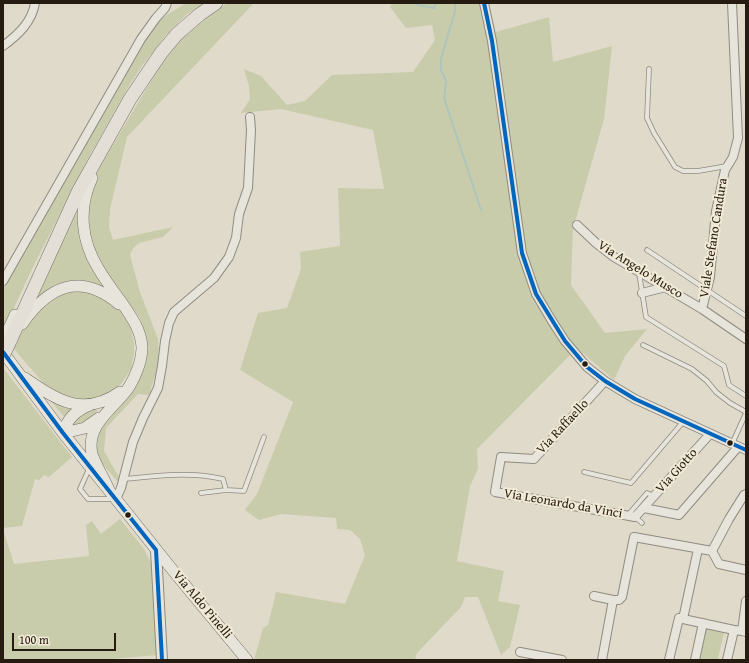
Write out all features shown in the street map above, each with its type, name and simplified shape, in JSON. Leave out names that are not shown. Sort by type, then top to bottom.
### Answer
[{"type":"main road","points":[[3,356],[5,343],[78,192],[150,68],[177,34],[216,3]]},
{"type":"main road","points":[[63,433],[85,428],[106,412],[128,388],[141,360],[142,346],[135,322],[98,269],[85,237],[82,215],[86,191],[98,165],[145,83],[150,68]]},
{"type":"main road","points":[[5,343],[40,301],[54,291],[64,287],[91,287],[107,295],[128,312]]},
{"type":"main road","points":[[5,343],[18,372],[63,433],[109,490]]},
{"type":"main road","points":[[18,372],[57,398],[70,404],[83,405],[100,403],[131,382]]},
{"type":"main road","points":[[63,433],[67,421],[71,416],[81,408],[92,404]]},
{"type":"main road","points":[[106,412],[95,430],[92,443],[92,454],[109,490]]},
{"type":"main road","name":"Via Aldo Pinelli","points":[[109,490],[156,550],[247,660]]},
{"type":"street","points":[[3,46],[23,29],[33,12],[35,3]]},
{"type":"street","points":[[3,281],[141,40],[165,8],[167,3]]},
{"type":"street","points":[[484,3],[492,41],[522,253],[536,294],[565,341],[587,367],[605,381],[635,399],[739,447],[679,515],[644,508]]},
{"type":"street","name":"Viale Stefano Candura","points":[[702,309],[710,277],[716,211],[725,170],[733,157],[738,138],[732,3]]},
{"type":"street","points":[[116,499],[124,480],[133,442],[158,388],[165,341],[169,324],[174,312],[214,278],[229,258],[236,238],[239,214],[248,188],[251,130],[250,116]]},
{"type":"street","name":"Via Angelo Musco","points":[[577,225],[596,243],[639,273],[666,287],[702,309],[746,339]]},
{"type":"street","points":[[642,293],[666,287]]},
{"type":"street","name":"Via Raffaello","points":[[495,492],[501,457],[534,458],[605,381]]},
{"type":"street","name":"Via Giotto","points":[[644,508],[710,434]]},
{"type":"street","name":"Via Leonardo da Vinci","points":[[495,492],[631,517],[644,508]]},
{"type":"street","points":[[712,551],[729,519],[746,494]]},
{"type":"street","points":[[594,596],[613,600],[619,600],[622,597],[634,537],[712,551],[719,564],[746,570]]},
{"type":"street","points":[[683,619],[698,548]]},
{"type":"street","points":[[156,550],[162,660]]},
{"type":"street","points":[[602,660],[613,600]]},
{"type":"street","points":[[727,660],[741,631],[746,601]]},
{"type":"street","points":[[669,660],[679,618],[741,631]]},
{"type":"street","points":[[695,660],[702,623]]},
{"type":"street","points":[[520,652],[562,660]]},
{"type":"lane","points":[[649,69],[647,118],[654,134],[676,167],[683,171],[698,171],[727,166]]},
{"type":"lane","points":[[647,250],[746,316]]},
{"type":"lane","points":[[639,273],[646,317],[724,366],[729,385],[746,396]]},
{"type":"lane","points":[[643,345],[692,369],[707,381],[716,392],[746,413],[739,447]]},
{"type":"lane","points":[[584,472],[631,483],[683,422]]},
{"type":"lane","points":[[201,493],[226,490],[244,491],[264,436]]},
{"type":"lane","points":[[90,467],[80,488],[88,499],[116,499]]},
{"type":"lane","points":[[124,480],[167,475],[207,475],[223,480],[226,490]]},
{"type":"lane","points":[[642,523],[631,517],[647,493],[654,496]]},
{"type":"green space","points":[[186,3],[204,3],[186,15],[166,35],[130,84],[90,155],[31,271],[3,332],[3,289],[152,29],[159,20]]},
{"type":"green space","points":[[227,3],[254,3],[127,137],[110,209],[109,227],[113,240],[173,227],[163,237],[139,243],[133,248],[130,255],[140,292],[158,339],[159,362],[149,395],[138,394],[106,428],[104,451],[120,479],[117,481],[101,462],[97,454],[95,444],[98,429],[136,384],[144,369],[146,355],[145,337],[141,320],[99,265],[87,227],[89,191],[99,168],[157,71],[171,51],[183,37]]},
{"type":"green space","points":[[392,3],[489,3],[496,32],[549,17],[553,62],[612,46],[604,119],[573,229],[571,285],[605,333],[647,329],[625,356],[614,380],[577,348],[477,449],[478,469],[470,486],[457,561],[504,571],[498,601],[520,605],[510,647],[501,655],[478,597],[465,597],[461,607],[417,653],[415,660],[254,660],[263,628],[268,625],[276,592],[345,604],[365,555],[360,539],[350,530],[337,529],[336,518],[281,514],[259,520],[245,510],[257,494],[293,402],[240,370],[258,313],[287,308],[301,269],[300,252],[340,246],[338,188],[384,189],[373,130],[281,109],[241,113],[250,99],[249,86],[244,69],[261,76],[287,105],[305,101],[332,75],[413,72],[435,40],[432,25],[406,28],[390,7]]},
{"type":"green space","points":[[76,213],[108,290],[93,285],[36,297]]},
{"type":"green space","points":[[79,289],[109,300],[122,312],[130,326],[134,342],[134,354],[131,369],[122,383],[111,393],[85,401],[63,397],[45,385],[14,349],[22,331],[31,317],[56,294]]},
{"type":"green space","points":[[4,369],[72,457],[49,477],[44,475],[39,480],[35,479],[22,526],[3,528],[3,372]]},
{"type":"green space","points":[[49,399],[76,408],[65,418]]},
{"type":"green space","points":[[90,410],[98,410],[87,421],[81,424],[73,425],[76,417]]},
{"type":"green space","points":[[120,519],[144,549],[151,563],[158,655],[99,660],[3,660],[3,529],[14,564],[89,556],[86,525],[92,521],[101,534]]},
{"type":"green space","points":[[705,628],[724,633],[718,658],[724,660],[697,660]]},
{"type":"waterway","points":[[416,3],[418,5],[434,8],[436,3]]},
{"type":"waterway","points":[[455,3],[455,11],[441,59],[441,70],[446,81],[444,98],[481,210]]},
{"type":"transit line","points":[[484,3],[492,41],[522,253],[536,294],[565,341],[587,367],[605,381],[635,399],[746,450]]},
{"type":"transit line","points":[[3,352],[63,433],[156,550],[162,660]]}]
